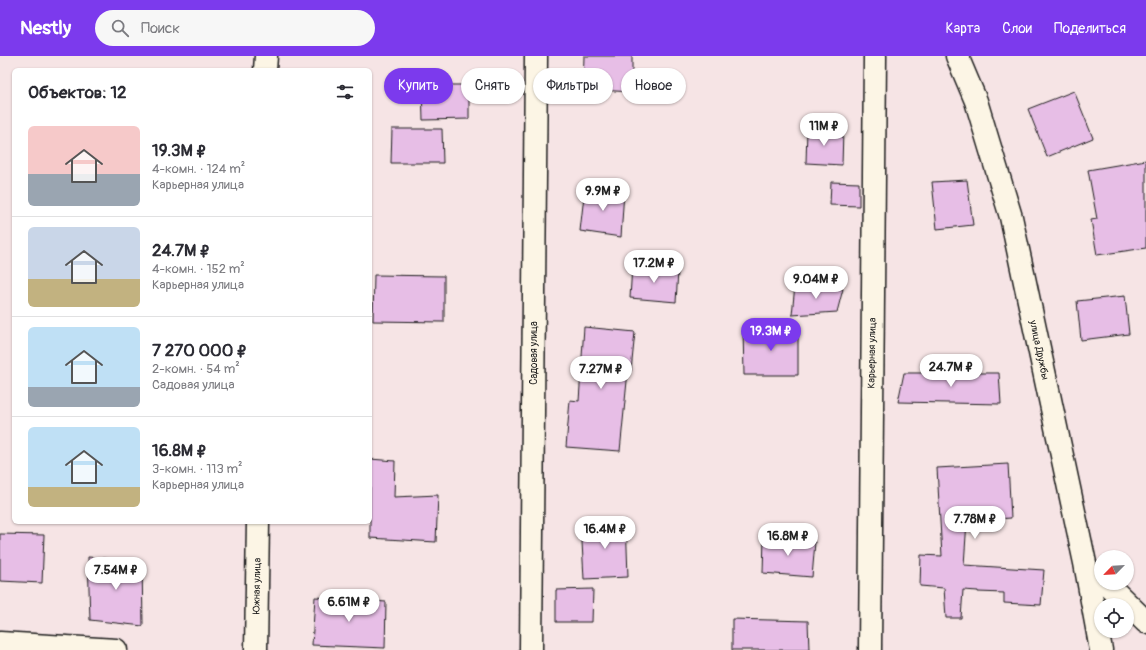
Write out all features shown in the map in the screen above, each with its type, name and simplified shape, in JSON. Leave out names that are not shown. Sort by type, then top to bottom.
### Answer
[{"type":"street","points":[[266,56],[266,68]]},
{"type":"street","name":"Садовая улица","points":[[531,650],[536,56]]},
{"type":"street","name":"Карьерная улица","points":[[870,650],[875,56]]},
{"type":"street","name":"улица Дружбы","points":[[957,56],[976,101],[1011,217],[1085,563],[1101,650]]},
{"type":"street","name":"Южная улица","points":[[256,650],[258,524]]},
{"type":"street","points":[[1085,563],[1094,571]]},
{"type":"street","points":[[1113,590],[1146,622]]},
{"type":"street","points":[[0,643],[116,650]]},
{"type":"building","points":[[584,56],[632,56],[632,68],[621,68],[621,91],[613,91],[613,68],[584,68]]},
{"type":"building","points":[[453,85],[461,85],[461,104],[469,104],[469,119],[423,120],[423,104],[453,104]]},
{"type":"building","points":[[1074,91],[1093,138],[1047,157],[1028,109]]},
{"type":"building","points":[[392,129],[442,129],[443,163],[391,163]]},
{"type":"building","points":[[807,129],[843,131],[842,165],[806,163]]},
{"type":"building","points":[[1146,160],[1146,248],[1097,255],[1091,220],[1097,219],[1088,170]]},
{"type":"building","points":[[967,180],[973,225],[937,229],[932,182]]},
{"type":"building","points":[[831,182],[859,183],[859,206],[830,205]]},
{"type":"building","points":[[585,187],[624,191],[621,237],[580,231]]},
{"type":"building","points":[[632,266],[678,271],[676,302],[630,298]]},
{"type":"building","points":[[374,275],[444,276],[444,322],[373,321]]},
{"type":"building","points":[[795,285],[843,289],[837,312],[792,315]]},
{"type":"building","points":[[1125,296],[1129,334],[1081,340],[1077,301]]},
{"type":"building","points":[[584,327],[635,332],[631,371],[628,371],[620,451],[566,447],[570,400],[579,401]]},
{"type":"building","points":[[743,328],[798,329],[798,375],[744,375]]},
{"type":"building","points":[[904,373],[999,373],[1001,404],[898,402]]},
{"type":"building","points":[[372,459],[395,461],[394,497],[438,495],[436,542],[370,538],[370,524],[372,524]]},
{"type":"building","points":[[1008,464],[1011,518],[967,521],[964,565],[1044,570],[1041,605],[1004,603],[1004,593],[963,590],[961,618],[946,618],[944,588],[920,586],[921,555],[942,556],[937,468]]},
{"type":"building","points":[[626,520],[628,577],[584,579],[581,523]]},
{"type":"building","points":[[0,534],[44,535],[42,583],[0,581]]},
{"type":"building","points":[[764,537],[815,542],[812,577],[763,573]]},
{"type":"building","points":[[88,557],[142,561],[143,626],[90,620]]},
{"type":"building","points":[[593,589],[592,622],[556,622],[556,590]]},
{"type":"building","points":[[315,597],[386,602],[385,648],[312,645]]},
{"type":"building","points":[[732,619],[808,621],[809,650],[732,650]]}]
